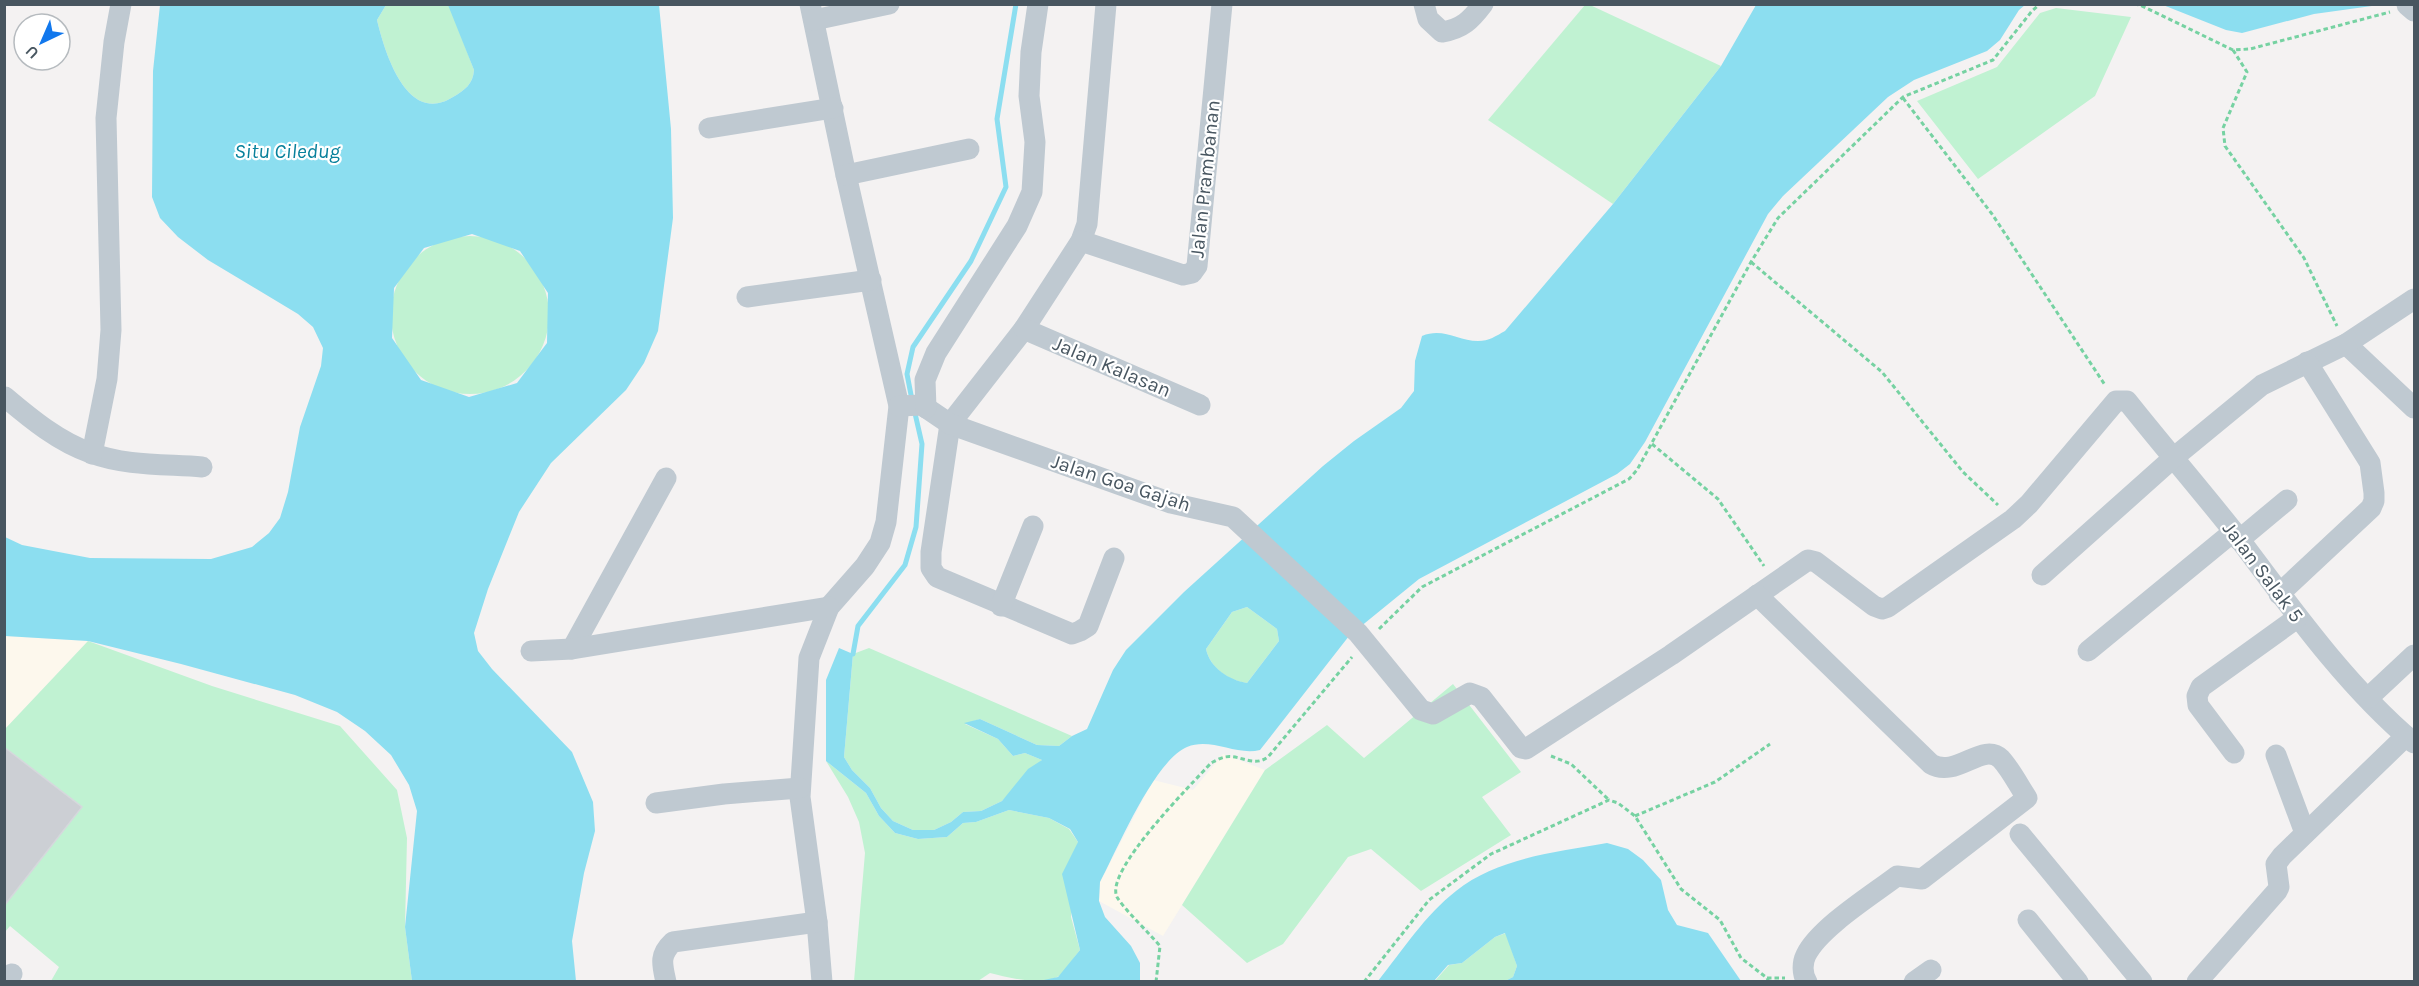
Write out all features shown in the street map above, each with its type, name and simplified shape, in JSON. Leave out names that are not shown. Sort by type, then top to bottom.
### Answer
[{"type":"street","points":[[92,454],[106,379],[111,330],[106,118],[114,42],[121,4]]},
{"type":"street","points":[[889,4],[812,12],[846,176],[871,280],[914,406]]},
{"type":"street","points":[[822,981],[801,788],[809,658],[829,607],[865,566],[880,543],[914,406],[936,353],[1017,226],[1032,192],[1035,141],[1029,96],[1031,52],[1038,4]]},
{"type":"street","name":"Jalan Prambanan","points":[[1082,241],[1182,275],[1192,273],[1197,266],[1222,4]]},
{"type":"street","points":[[1424,4],[1428,19],[1442,32],[1456,30],[1470,21],[1483,4]]},
{"type":"street","points":[[1109,5],[1087,224],[1082,241],[1024,329],[950,424],[931,552],[931,568],[937,577],[1001,606],[1072,634],[1088,626],[1114,558]]},
{"type":"street","points":[[2407,5],[2415,10]]},
{"type":"street","points":[[709,128],[833,108]]},
{"type":"street","points":[[846,176],[969,149]]},
{"type":"street","points":[[747,297],[871,280]]},
{"type":"street","points":[[2042,575],[2172,459],[2262,385],[2346,344],[2415,299]]},
{"type":"street","name":"Jalan Kalasan","points":[[1024,329],[1200,405]]},
{"type":"street","points":[[2346,344],[2415,408]]},
{"type":"street","points":[[2279,594],[2371,508],[2374,501],[2370,463],[2307,362]]},
{"type":"street","points":[[5,398],[32,420],[70,444],[92,454],[125,461],[202,467]]},
{"type":"street","points":[[1536,745],[1808,560],[1816,562],[1874,606],[1882,609],[1888,607],[2013,519],[2029,504],[2116,401]]},
{"type":"street","name":"Jalan Salak 5","points":[[2116,401],[2127,401],[2236,536],[2297,618],[2368,698],[2410,740]]},
{"type":"street","name":"Jalan Goa Gajah","points":[[914,406],[950,424],[1171,502],[1221,512],[1233,517],[1361,638],[1421,710],[1433,714],[1470,693],[1476,694],[1481,697],[1521,748],[1536,745]]},
{"type":"street","points":[[572,649],[666,478]]},
{"type":"street","points":[[2088,651],[2236,536],[2287,500]]},
{"type":"street","points":[[1001,606],[1033,526]]},
{"type":"street","points":[[1757,595],[1931,764],[1946,770],[1984,754],[1993,754],[2000,758],[2027,798],[1922,879],[1897,876],[1828,929],[1806,954],[1803,965],[1807,981]]},
{"type":"street","points":[[531,651],[572,649],[829,607]]},
{"type":"street","points":[[2234,753],[2198,705],[2196,696],[2202,687],[2297,618]]},
{"type":"street","points":[[2368,698],[2415,655]]},
{"type":"street","points":[[2197,981],[2277,891],[2279,887],[2276,864],[2305,833],[2410,740]]},
{"type":"street","points":[[2276,755],[2305,833]]},
{"type":"street","points":[[656,803],[724,794],[801,788]]},
{"type":"street","points":[[2020,834],[2142,981]]},
{"type":"street","points":[[2028,920],[2078,981]]},
{"type":"street","points":[[666,981],[661,961],[664,950],[673,942],[817,922]]},
{"type":"path","points":[[1156,981],[1160,946],[1117,896],[1115,885],[1132,852],[1211,763],[1226,756],[1254,762],[1263,761],[1361,638],[1422,587],[1629,479],[1652,444],[1751,262],[1778,218],[1903,97],[1993,60],[2040,4]]},
{"type":"path","points":[[2134,4],[2233,50],[2250,49],[2370,18],[2407,5]]},
{"type":"path","points":[[2233,50],[2247,72],[2223,128],[2224,146],[2304,258],[2346,344]]},
{"type":"path","points":[[1903,97],[1992,214],[2116,401]]},
{"type":"path","points":[[1751,262],[1882,372],[1963,472],[2013,519]]},
{"type":"path","points":[[1652,444],[1718,499],[1775,583]]},
{"type":"path","points":[[1635,816],[1715,782],[1770,744]]},
{"type":"path","points":[[1536,745],[1550,756],[1570,764],[1609,800],[1618,803],[1635,816],[1681,889],[1720,920],[1741,958],[1769,981]]},
{"type":"path","points":[[1364,981],[1429,900],[1491,854],[1609,800]]},
{"type":"shaded area","points":[[5,636],[88,641],[5,729]]},
{"type":"shaded area","points":[[1223,754],[1265,770],[1163,936],[1099,901],[1100,882],[1153,780],[1193,790]]},
{"type":"green space","points":[[386,5],[448,5],[450,7],[474,70],[472,79],[465,89],[437,103],[423,102],[411,94],[392,67],[377,20]]},
{"type":"green space","points":[[1585,5],[1590,5],[1721,66],[1613,204],[1488,120]]},
{"type":"green space","points":[[2056,8],[2131,17],[2095,96],[1978,179],[1917,101],[1997,67],[2040,13]]},
{"type":"green space","points":[[470,236],[500,242],[526,259],[543,285],[549,315],[543,345],[526,371],[500,388],[470,394],[440,388],[414,371],[397,345],[391,315],[397,285],[414,259],[440,242]]},
{"type":"green space","points":[[1247,607],[1277,629],[1279,641],[1247,683],[1234,680],[1216,668],[1206,649],[1232,612]]},
{"type":"green space","points":[[88,641],[212,686],[340,726],[397,790],[407,838],[405,927],[412,981],[51,981],[59,967],[10,926],[5,932],[5,729]]},
{"type":"green space","points":[[869,648],[1072,736],[1059,746],[1037,745],[980,719],[965,724],[998,739],[1013,756],[1025,753],[1042,760],[1002,801],[981,811],[963,812],[951,822],[934,830],[913,830],[893,821],[844,757],[853,654]]},
{"type":"green space","points":[[1453,684],[1521,772],[1482,797],[1511,835],[1421,891],[1371,849],[1348,857],[1283,944],[1247,963],[1182,905],[1265,770],[1327,725],[1364,758]]},
{"type":"green space","points":[[826,761],[866,793],[879,816],[895,833],[918,839],[947,837],[963,823],[976,822],[1009,810],[1049,818],[1069,829],[1078,842],[1071,917],[1080,950],[1065,971],[1052,979],[1035,981],[990,973],[978,981],[854,981],[865,853],[859,822],[848,797]]},
{"type":"green space","points":[[1506,933],[1517,966],[1513,977],[1505,981],[1434,982],[1449,965],[1462,963],[1495,937]]},
{"type":"water","name":"Situ Ciledug","points":[[160,5],[386,5],[377,20],[392,67],[411,94],[423,102],[437,103],[465,89],[472,79],[474,70],[448,5],[659,5],[671,129],[673,218],[658,331],[644,363],[626,390],[551,463],[519,512],[488,589],[474,633],[478,651],[492,669],[572,752],[593,802],[595,831],[584,873],[572,941],[576,981],[412,981],[405,927],[417,811],[409,785],[391,755],[365,731],[337,712],[295,695],[88,641],[5,636],[5,537],[22,545],[90,558],[211,559],[252,547],[269,533],[280,518],[288,492],[300,427],[321,366],[323,348],[313,327],[298,314],[208,260],[178,237],[160,218],[152,197],[153,71]],"holes":[[[472,234],[520,251],[548,293],[547,343],[517,383],[469,397],[421,380],[392,338],[394,288],[424,248]]]},
{"type":"water","points":[[1756,5],[2025,5],[2019,10],[2000,40],[1987,51],[1914,80],[1888,97],[1783,196],[1768,214],[1645,442],[1630,464],[1617,474],[1419,579],[1349,636],[1260,750],[1242,751],[1205,744],[1187,747],[1174,756],[1149,787],[1100,882],[1099,901],[1105,917],[1131,946],[1140,963],[1140,981],[1039,981],[1058,977],[1080,950],[1062,874],[1078,842],[1070,829],[1049,818],[1009,810],[976,822],[963,823],[947,837],[918,839],[895,833],[879,816],[866,793],[826,761],[826,680],[839,648],[853,654],[844,757],[893,821],[913,830],[934,830],[951,822],[963,812],[981,811],[1002,801],[1028,769],[1042,760],[1025,753],[1013,756],[998,739],[964,723],[980,719],[1037,745],[1059,746],[1072,736],[1087,729],[1113,670],[1126,650],[1184,592],[1323,466],[1401,408],[1414,391],[1415,361],[1422,336],[1437,333],[1482,341],[1505,331],[1613,204],[1721,66]],"holes":[[[1247,607],[1277,629],[1279,641],[1247,683],[1221,672],[1208,656],[1206,649],[1232,612]]]},
{"type":"water","points":[[2163,5],[2379,5],[2314,14],[2242,33],[2226,30]]},
{"type":"water","points":[[1607,843],[1628,849],[1643,860],[1661,880],[1668,910],[1677,925],[1708,933],[1741,981],[1505,981],[1513,977],[1517,966],[1505,933],[1495,937],[1462,963],[1448,965],[1434,981],[1378,981],[1434,911],[1472,880],[1528,858]]},
{"type":"building","points":[[4,747],[82,807],[4,906]]},
{"type":"waterway","points":[[912,400],[907,374],[913,347],[971,261],[1006,187],[997,119],[1016,4]]},
{"type":"waterway","points":[[853,654],[858,626],[905,565],[916,527],[922,444],[914,409]]}]
